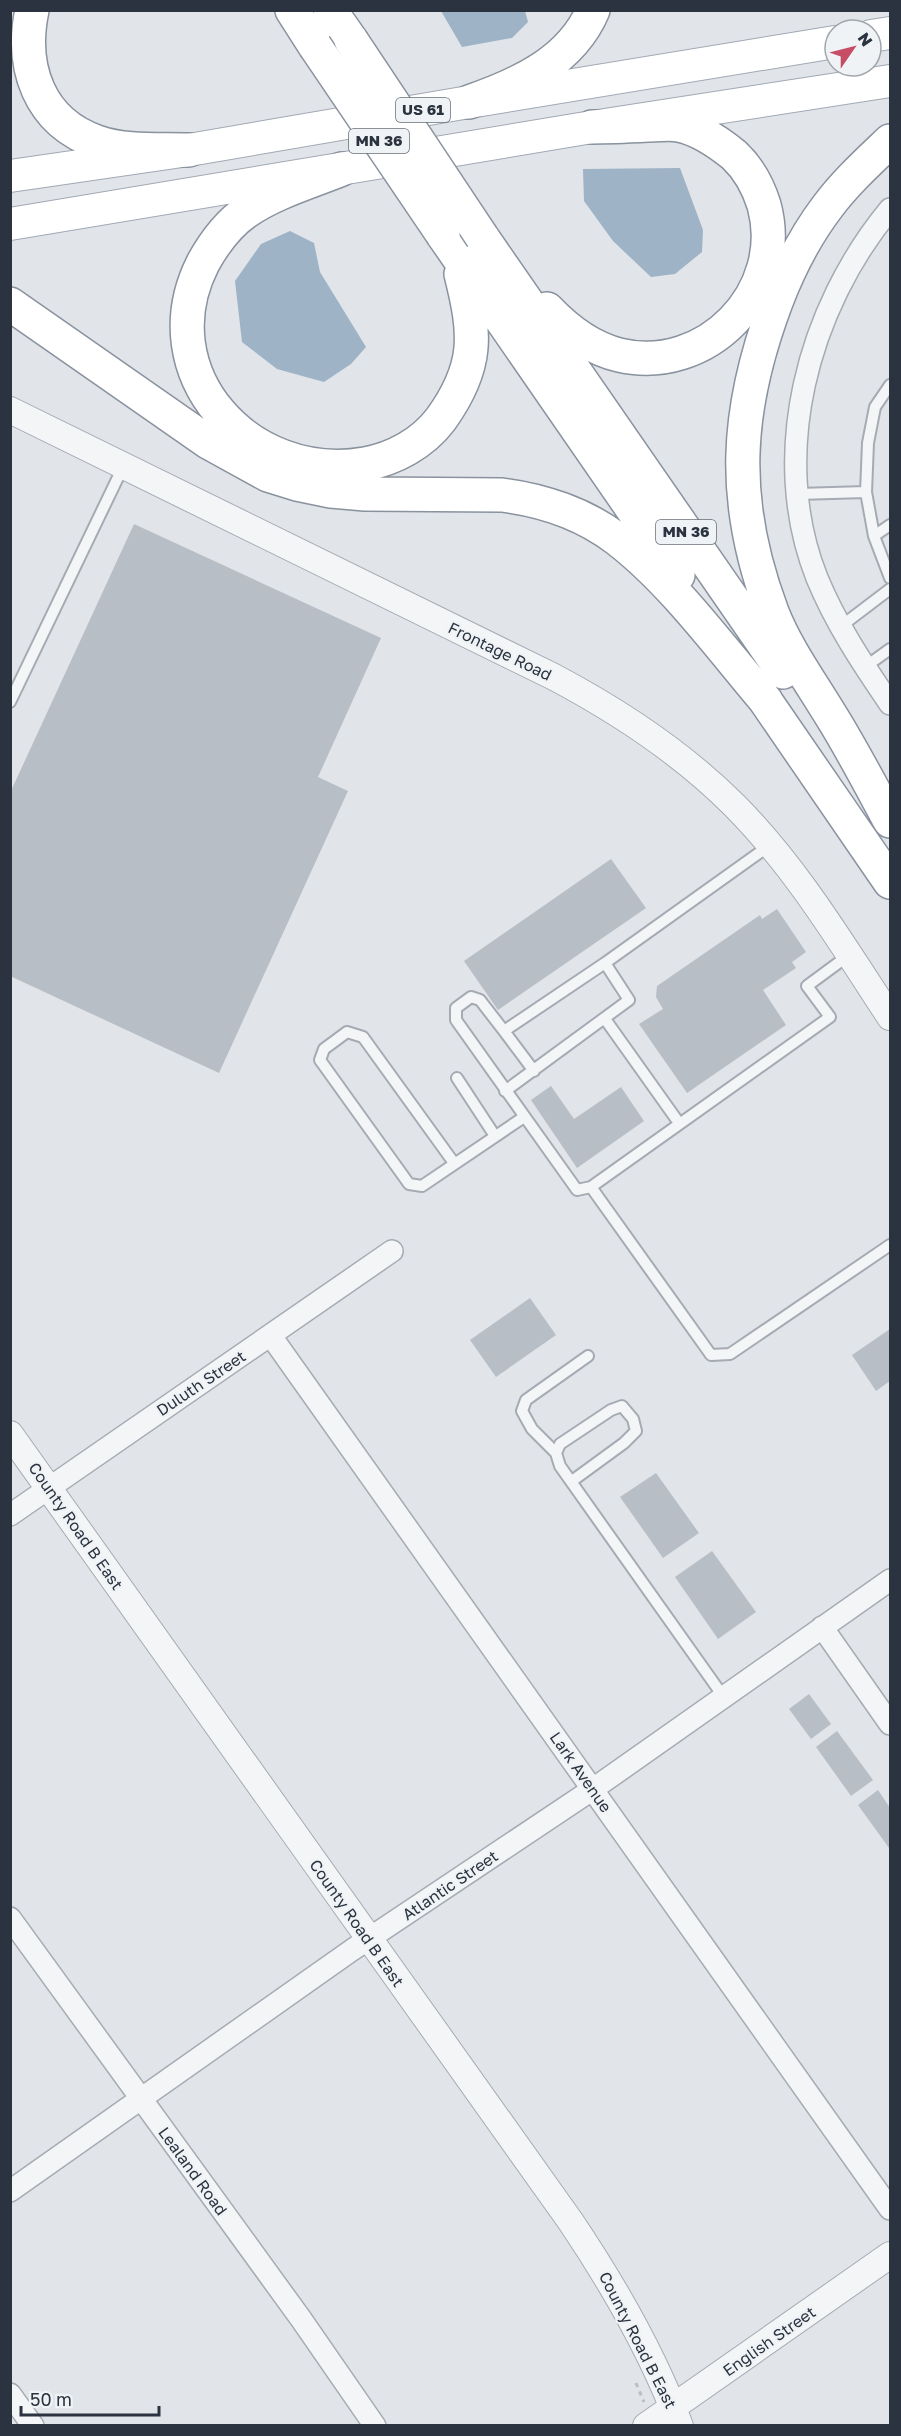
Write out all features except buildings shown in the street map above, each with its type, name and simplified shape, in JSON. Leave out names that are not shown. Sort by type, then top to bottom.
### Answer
[{"type":"highway","points":[[32,10],[27,45],[29,66],[36,87],[46,105],[60,121],[78,134],[98,143],[117,147],[189,150]]},
{"type":"highway","name":"MN 36","points":[[292,10],[315,46],[891,828]]},
{"type":"highway","points":[[469,102],[520,82],[549,64],[575,40],[593,10]]},
{"type":"highway","name":"MN 36","points":[[330,11],[351,40],[460,241],[566,415],[891,882]]},
{"type":"highway","points":[[460,241],[579,338],[598,348],[636,357],[668,356],[692,350],[712,340],[734,322],[748,304],[759,283],[766,260],[768,236],[766,214],[760,192],[749,172],[721,145],[700,132],[678,124],[592,127]]},
{"type":"highway","points":[[891,141],[858,171],[827,207],[801,246],[782,282],[756,356],[748,396],[743,442],[743,483],[753,549],[773,613],[784,637],[891,821]]},
{"type":"highway","points":[[342,169],[270,198],[246,212],[226,229],[210,250],[198,274],[190,300],[188,327],[192,356],[200,381],[212,402],[228,423],[248,440],[273,454],[299,464],[325,468],[371,463],[396,455],[418,442],[436,425],[450,405],[470,361],[473,337],[471,313],[460,241]]},
{"type":"highway","points":[[10,304],[208,442],[268,475],[331,491],[365,494],[502,495],[524,498],[554,506],[584,520],[615,537],[642,560],[670,588],[766,700]]},
{"type":"main road","name":"US 61","points":[[10,176],[189,150],[823,44]]},
{"type":"main road","points":[[10,224],[592,127],[891,81]]},
{"type":"street","points":[[891,209],[855,258],[838,290],[808,369],[798,432],[798,494],[806,540],[816,576],[840,627],[891,704]]},
{"type":"street","name":"Frontage Road","points":[[10,410],[588,695],[640,727],[699,772],[735,806],[770,845],[806,890],[891,1017]]},
{"type":"street","name":"Duluth Street","points":[[10,1515],[392,1251]]},
{"type":"street","name":"Lark Avenue","points":[[271,1336],[891,2209]]},
{"type":"street","name":"County Road B East","points":[[10,1434],[608,2277],[640,2336],[677,2416]]},
{"type":"street","name":"Atlantic Street","points":[[10,2191],[140,2098],[592,1789],[891,1580]]},
{"type":"street","points":[[822,1627],[891,1724]]},
{"type":"street","name":"Lealand Road","points":[[10,1918],[375,2426]]},
{"type":"street","name":"English Street","points":[[646,2426],[677,2416],[891,2256]]},
{"type":"street","points":[[10,2394],[33,2426]]},
{"type":"lane","points":[[891,385],[875,407],[868,442],[866,492],[874,536],[891,578]]},
{"type":"lane","points":[[10,702],[124,465]]},
{"type":"lane","points":[[798,494],[866,492]]},
{"type":"lane","points":[[874,536],[891,525]]},
{"type":"lane","points":[[840,627],[891,590]]},
{"type":"lane","points":[[865,667],[891,649]]},
{"type":"lane","points":[[504,1030],[605,963],[770,845]]},
{"type":"lane","points":[[534,1071],[480,1000],[471,997],[456,1008],[456,1020],[577,1190],[591,1187],[830,1017],[807,986],[849,955]]},
{"type":"lane","points":[[505,1091],[629,1000],[605,963]]},
{"type":"lane","points":[[605,1019],[679,1123]]},
{"type":"lane","points":[[454,1163],[363,1037],[346,1032],[324,1049],[320,1060],[409,1184],[422,1186],[524,1117]]},
{"type":"lane","points":[[457,1078],[495,1136]]},
{"type":"lane","points":[[591,1187],[711,1355],[730,1354],[891,1245]]},
{"type":"lane","points":[[588,1356],[526,1400],[522,1411],[532,1429],[556,1453],[560,1466],[723,1696]]},
{"type":"lane","points":[[556,1453],[560,1444],[611,1410],[622,1406],[633,1419],[636,1431],[624,1443],[572,1481]]},
{"type":"water","points":[[441,11],[525,11],[528,22],[512,38],[462,47]]},
{"type":"water","points":[[680,168],[703,230],[702,252],[675,274],[651,277],[613,241],[584,201],[583,169]]},
{"type":"water","points":[[290,231],[314,243],[320,272],[366,347],[351,364],[324,382],[277,369],[242,342],[235,281],[261,244]]}]
